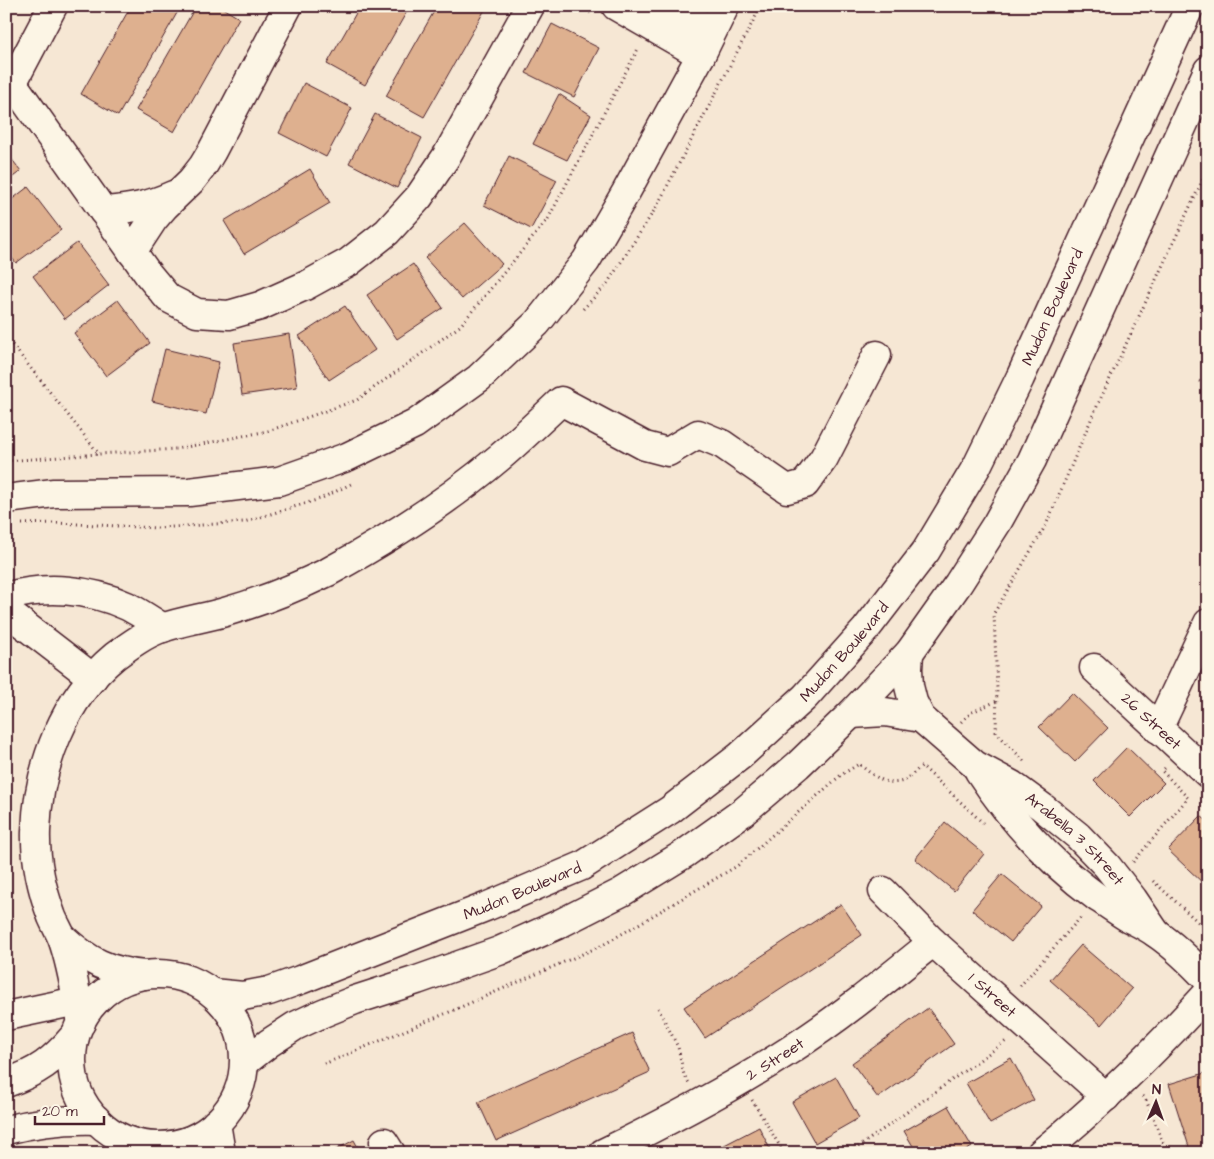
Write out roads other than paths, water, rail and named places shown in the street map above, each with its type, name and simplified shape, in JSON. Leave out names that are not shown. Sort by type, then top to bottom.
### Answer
[{"type":"street","points":[[53,6],[10,78],[132,252],[168,298],[197,313],[229,315],[260,306],[307,285],[349,262],[387,232],[419,197],[446,157],[530,6]]},
{"type":"street","points":[[132,252],[153,220],[197,173],[212,151],[288,6]]},
{"type":"street","points":[[616,6],[701,55]]},
{"type":"street","points":[[6,499],[54,493],[189,492],[279,481],[347,457],[415,424],[480,378],[537,323],[586,261],[701,55],[719,18],[660,6]]},
{"type":"street","name":"Mudon Boulevard","points":[[212,993],[243,996],[268,991],[292,983],[488,906],[582,866],[670,810],[740,756],[805,697],[866,629],[926,551],[977,466],[1028,361],[1190,6]]},
{"type":"street","points":[[244,1062],[295,1026],[323,1013],[355,1000],[499,951],[557,925],[622,892],[684,854],[743,812],[798,765],[851,714],[909,653],[958,584],[997,523],[1032,460],[1208,70]]},
{"type":"street","points":[[103,211],[142,207],[179,193]]},
{"type":"street","points":[[62,937],[76,950],[108,968],[144,975],[168,974],[191,981],[212,993],[230,1012],[241,1036],[244,1062],[241,1085],[231,1106],[216,1123],[201,1134],[191,1147],[137,1143],[115,1134],[96,1120],[83,1101],[74,1080],[72,1058],[78,1020],[62,937],[48,904],[40,877],[37,856],[37,811],[54,742],[65,717],[93,678],[124,649],[142,637],[163,628],[225,612],[260,600],[325,573],[394,534],[468,483],[518,441],[561,401],[645,446],[668,452],[698,434],[722,444],[787,488],[805,484],[824,458],[877,355]]},
{"type":"street","points":[[6,596],[37,591],[60,590],[83,593],[125,605],[145,615],[163,628]]},
{"type":"street","points":[[6,611],[93,678]]},
{"type":"street","points":[[1158,729],[1208,623]]},
{"type":"street","name":"Arabella 3 Street","points":[[909,653],[909,686],[913,702],[921,718],[975,766],[995,795],[1041,849],[1098,898],[1156,933],[1192,963],[1208,980]]},
{"type":"street","name":"26 Street","points":[[1094,668],[1208,774]]},
{"type":"street","points":[[851,714],[885,712],[921,718]]},
{"type":"street","name":"Arabella 3 Street","points":[[975,766],[1012,785],[1042,806],[1078,836],[1107,866],[1133,898],[1156,933]]},
{"type":"street","points":[[1073,878],[1096,854]]},
{"type":"street","name":"1 Street","points":[[883,891],[933,942],[1106,1097]]},
{"type":"street","name":"2 Street","points":[[603,1153],[703,1102],[791,1050],[840,1016],[933,942]]},
{"type":"street","points":[[6,1084],[25,1077],[44,1066],[61,1052],[78,1020],[101,995],[121,982],[144,975]]},
{"type":"street","points":[[1041,1153],[1128,1076],[1208,993]]},
{"type":"street","points":[[6,1016],[78,1020]]},
{"type":"street","points":[[6,1130],[40,1122],[96,1120]]},
{"type":"street","points":[[216,1123],[221,1153]]}]
